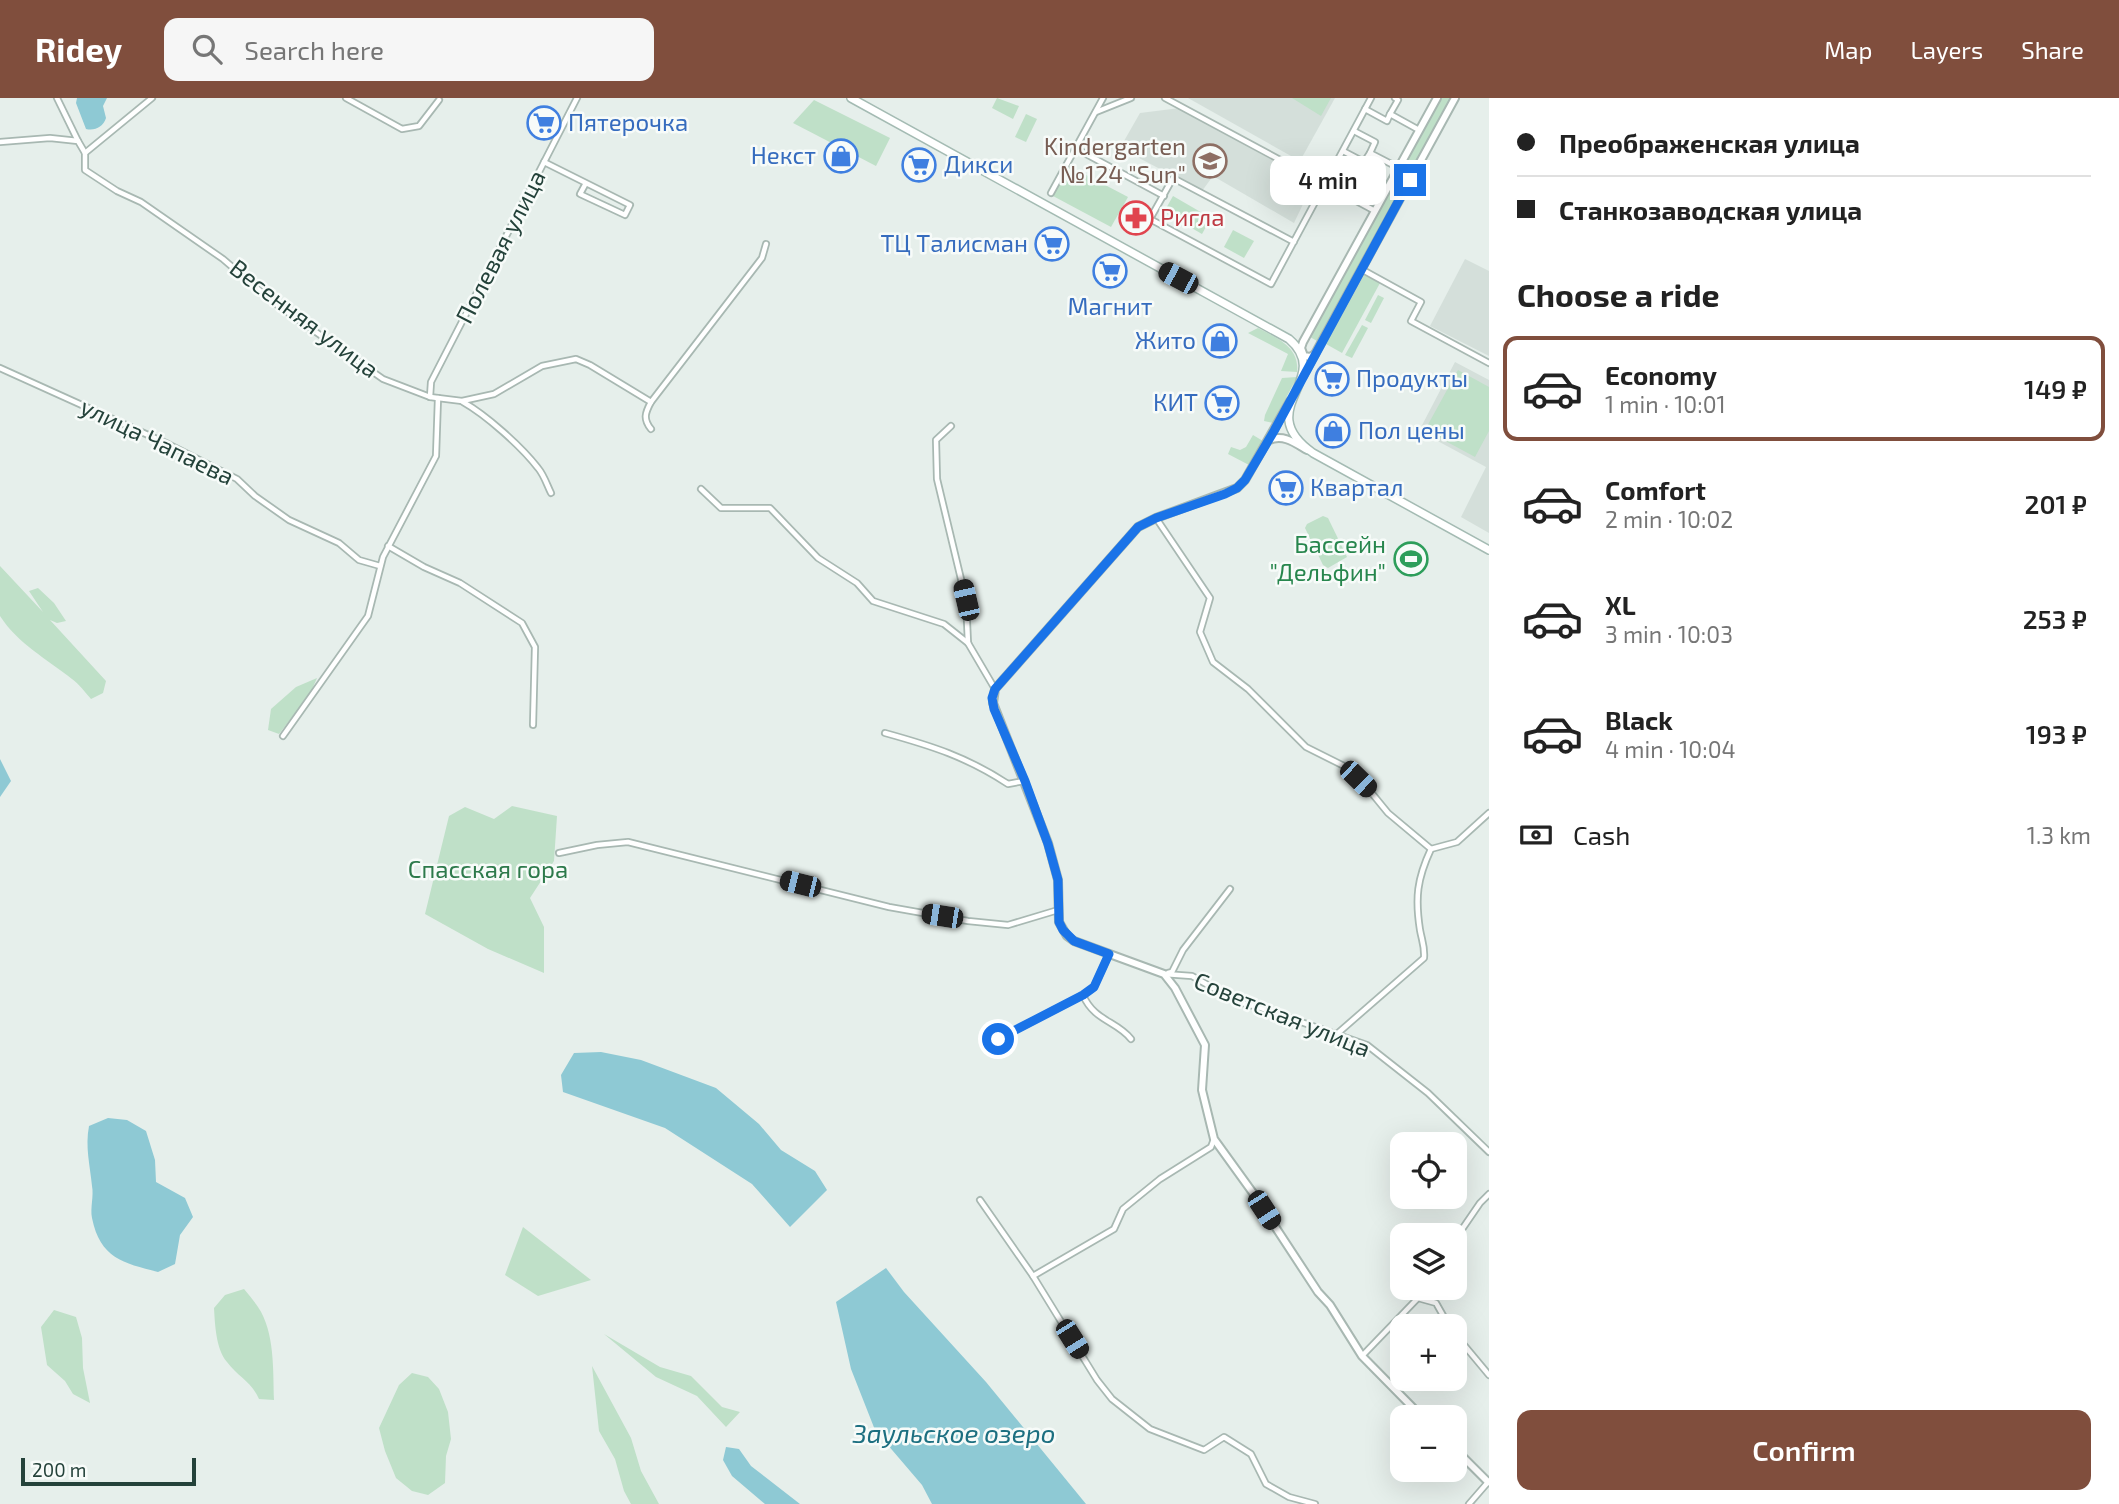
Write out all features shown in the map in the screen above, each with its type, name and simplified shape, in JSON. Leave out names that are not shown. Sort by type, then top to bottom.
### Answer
[{"type":"main road","points":[[851,98],[1289,340],[1302,354],[1304,363],[1301,381],[1288,411],[1291,431],[1297,440],[1313,453],[1489,550]]},
{"type":"street","points":[[57,98],[85,153],[152,98]]},
{"type":"street","points":[[346,98],[402,129],[419,126],[439,100]]},
{"type":"street","name":"Полевая улица","points":[[430,397],[431,383],[577,98]]},
{"type":"street","points":[[1051,193],[1103,98]]},
{"type":"street","points":[[1095,113],[1131,98]]},
{"type":"street","points":[[1164,98],[1375,211]]},
{"type":"street","points":[[1294,242],[1173,177],[1150,219],[1271,284],[1294,242],[1323,185],[1371,98]]},
{"type":"street","points":[[1366,109],[1387,121],[1398,100],[1395,98]]},
{"type":"street","points":[[1316,353],[1308,358],[1302,354],[1303,342],[1437,98]]},
{"type":"street","points":[[1301,381],[1455,98]]},
{"type":"street","points":[[1390,114],[1419,130]]},
{"type":"street","points":[[1343,151],[1364,162],[1370,153],[1376,142],[1354,131]]},
{"type":"street","points":[[0,142],[50,138],[78,141]]},
{"type":"street","points":[[1075,148],[1164,196]]},
{"type":"street","name":"Весенняя улица","points":[[85,153],[85,170],[117,191],[141,202],[223,259],[273,302],[383,379],[430,397],[462,401],[494,394],[542,366],[576,359],[651,402]]},
{"type":"street","points":[[1370,153],[1399,168]]},
{"type":"street","points":[[544,162],[586,183],[630,205],[625,215],[580,194],[586,183]]},
{"type":"street","points":[[651,429],[645,423],[651,402],[762,258],[766,244]]},
{"type":"street","points":[[1361,269],[1421,302],[1410,321],[1489,363]]},
{"type":"street","points":[[1289,340],[1299,341],[1307,335]]},
{"type":"street","name":"улица Чапаева","points":[[0,368],[168,444],[237,479],[255,496],[289,520],[340,543],[359,560],[380,566]]},
{"type":"street","points":[[283,736],[368,616],[380,566],[388,546],[436,456],[438,398]]},
{"type":"street","points":[[1291,400],[1245,480],[1237,488],[1138,527],[995,689],[992,698],[1048,844],[1058,880],[1059,922],[1067,936],[1164,974],[1175,988],[1205,1045],[1202,1090],[1213,1139],[1253,1193],[1362,1356],[1410,1405]]},
{"type":"street","points":[[462,401],[478,410],[527,456],[540,470],[551,493]]},
{"type":"street","points":[[951,426],[936,440],[937,479],[966,600],[968,643]]},
{"type":"street","points":[[1268,441],[1276,437],[1284,438],[1313,453]]},
{"type":"street","points":[[701,489],[721,508],[771,508],[818,558],[857,583],[873,601],[944,624],[968,643],[995,689]]},
{"type":"street","points":[[1156,518],[1210,598],[1200,632],[1213,662],[1248,689],[1306,747],[1346,767],[1388,813],[1431,849]]},
{"type":"street","points":[[388,546],[424,567],[460,583],[523,623],[535,647],[533,725]]},
{"type":"street","points":[[885,733],[948,751],[984,768],[1008,784],[1025,781]]},
{"type":"street","points":[[1431,849],[1457,842],[1489,813]]},
{"type":"street","points":[[559,853],[628,842],[889,907],[995,924],[1022,923],[1059,910]]},
{"type":"street","points":[[1338,1033],[1424,958],[1425,947],[1417,902],[1420,873],[1431,849]]},
{"type":"street","points":[[1164,974],[1172,972],[1183,950],[1230,889]]},
{"type":"street","points":[[998,1039],[1094,987],[1109,954]]},
{"type":"street","name":"Советская улица","points":[[1164,974],[1192,976],[1238,1002],[1338,1033],[1367,1045],[1428,1093],[1489,1152]]},
{"type":"street","points":[[1083,995],[1090,1009],[1105,1022],[1123,1029],[1131,1039]]},
{"type":"street","points":[[1033,1276],[1114,1229],[1123,1209],[1160,1180],[1211,1147],[1213,1139]]},
{"type":"street","points":[[1466,1223],[1489,1194]]},
{"type":"street","points":[[980,1200],[1033,1276],[1097,1380],[1122,1406],[1150,1429],[1204,1450],[1224,1437],[1251,1454],[1266,1483],[1289,1497],[1315,1504]]},
{"type":"street","points":[[1362,1356],[1416,1300]]},
{"type":"street","points":[[1425,1300],[1436,1303],[1442,1314]]},
{"type":"street","points":[[1467,1349],[1489,1375]]},
{"type":"street","points":[[1467,1461],[1489,1482],[1469,1504]]},
{"type":"shaded area","points":[[1188,98],[1335,98],[1300,161]]},
{"type":"shaded area","name":"Kindergarten №124 \"Sun\"","points":[[1180,108],[1313,183],[1294,223],[1213,176],[1202,191],[1120,148],[1140,113]]},
{"type":"shaded area","points":[[1465,259],[1489,271],[1489,356],[1430,326]]},
{"type":"shaded area","points":[[1455,362],[1489,380],[1489,533],[1461,517],[1486,467],[1419,431]]},
{"type":"green space","points":[[997,98],[1019,106],[1013,119],[992,108]]},
{"type":"green space","points":[[1292,98],[1331,98],[1321,116]]},
{"type":"green space","points":[[1441,98],[1451,98],[1319,342],[1310,337]]},
{"type":"green space","points":[[814,100],[890,138],[876,166],[793,123]]},
{"type":"green space","points":[[1026,114],[1037,119],[1026,142],[1015,137]]},
{"type":"green space","points":[[1069,166],[1128,197],[1111,227],[1053,196]]},
{"type":"green space","points":[[1173,196],[1211,218],[1202,234],[1164,212]]},
{"type":"green space","points":[[1233,230],[1254,241],[1244,258],[1224,247]]},
{"type":"green space","points":[[1364,275],[1380,283],[1342,353],[1326,344]]},
{"type":"green space","points":[[1378,295],[1384,298],[1371,323],[1365,320]]},
{"type":"green space","points":[[1362,325],[1368,328],[1352,358],[1345,355]]},
{"type":"green space","points":[[1258,328],[1286,344],[1295,356],[1297,372],[1281,371],[1288,354],[1248,333]]},
{"type":"green space","points":[[1458,370],[1489,387],[1489,431],[1475,457],[1425,430]]},
{"type":"green space","points":[[1297,377],[1273,423],[1264,421],[1282,378]]},
{"type":"green space","points":[[1253,435],[1263,441],[1249,465],[1228,454],[1231,447],[1240,450],[1246,447]]},
{"type":"green space","points":[[1323,516],[1328,518],[1347,557],[1328,568],[1323,565],[1305,528],[1307,524]]},
{"type":"green space","points":[[0,566],[43,612],[29,591],[38,588],[54,603],[66,621],[57,623],[50,620],[106,681],[103,693],[91,699],[75,681],[24,643],[7,626],[0,616]]},
{"type":"green space","points":[[317,678],[310,694],[279,734],[268,730],[271,709],[296,687]]},
{"type":"green space","name":"Спасская гора","points":[[512,806],[557,816],[554,861],[530,898],[544,927],[544,973],[488,949],[425,914],[449,816],[465,807],[494,819]]},
{"type":"green space","points":[[523,1227],[591,1280],[538,1296],[505,1275]]},
{"type":"green space","points":[[244,1289],[258,1307],[268,1328],[274,1400],[259,1399],[223,1357],[218,1344],[214,1308],[225,1295]]},
{"type":"green space","points":[[54,1310],[76,1317],[82,1338],[83,1368],[90,1403],[73,1394],[65,1381],[47,1365],[41,1327]]},
{"type":"green space","points":[[604,1334],[660,1367],[691,1376],[722,1407],[740,1412],[726,1427],[697,1396],[656,1377]]},
{"type":"green space","points":[[592,1366],[631,1438],[641,1471],[659,1504],[631,1504],[624,1491],[615,1459],[599,1431]]},
{"type":"green space","points":[[412,1373],[428,1377],[439,1389],[448,1412],[451,1439],[446,1456],[445,1483],[428,1495],[412,1491],[396,1478],[379,1428],[399,1385]]},
{"type":"water","points":[[77,98],[107,98],[103,106],[106,118],[101,126],[86,129],[76,103]]},
{"type":"water","points":[[0,759],[11,781],[0,797]]},
{"type":"water","points":[[601,1052],[641,1060],[716,1088],[759,1124],[781,1150],[815,1171],[827,1190],[790,1227],[752,1184],[665,1128],[563,1092],[561,1075],[574,1053]]},
{"type":"water","points":[[108,1118],[127,1120],[146,1131],[155,1160],[156,1182],[185,1198],[193,1217],[180,1235],[175,1264],[158,1272],[115,1257],[101,1242],[96,1231],[92,1214],[88,1134],[89,1126]]},
{"type":"water","name":"Заульское озеро","points":[[886,1268],[904,1292],[986,1382],[1086,1504],[932,1504],[922,1485],[875,1430],[851,1369],[836,1302]]},
{"type":"water","points":[[726,1447],[739,1449],[751,1466],[800,1504],[765,1504],[732,1476],[723,1460]]},
{"type":"place","name":"Пятерочка","points":[[544,123]]},
{"type":"place","name":"Некст","points":[[841,156]]},
{"type":"place","name":"Kindergarten №124 \"Sun\"","points":[[1210,161]]},
{"type":"place","name":"Дикси","points":[[919,165]]},
{"type":"place","name":"Ригла","points":[[1136,218]]},
{"type":"place","name":"ТЦ Талисман","points":[[1052,244]]},
{"type":"place","name":"Магнит","points":[[1110,271]]},
{"type":"place","name":"Жито","points":[[1220,341]]},
{"type":"place","name":"Продукты","points":[[1332,379]]},
{"type":"place","name":"КИТ","points":[[1222,403]]},
{"type":"place","name":"Пол цены","points":[[1333,431]]},
{"type":"place","name":"Квартал","points":[[1286,488]]},
{"type":"place","name":"Бассейн \"Дельфин\"","points":[[1411,559]]},
{"type":"route","points":[[998,1039],[1094,987],[1109,954],[1074,941],[1067,936],[1059,922],[1058,880],[1025,781],[994,709],[992,698],[995,689],[1138,527],[1225,494],[1245,480],[1410,180]]}]
